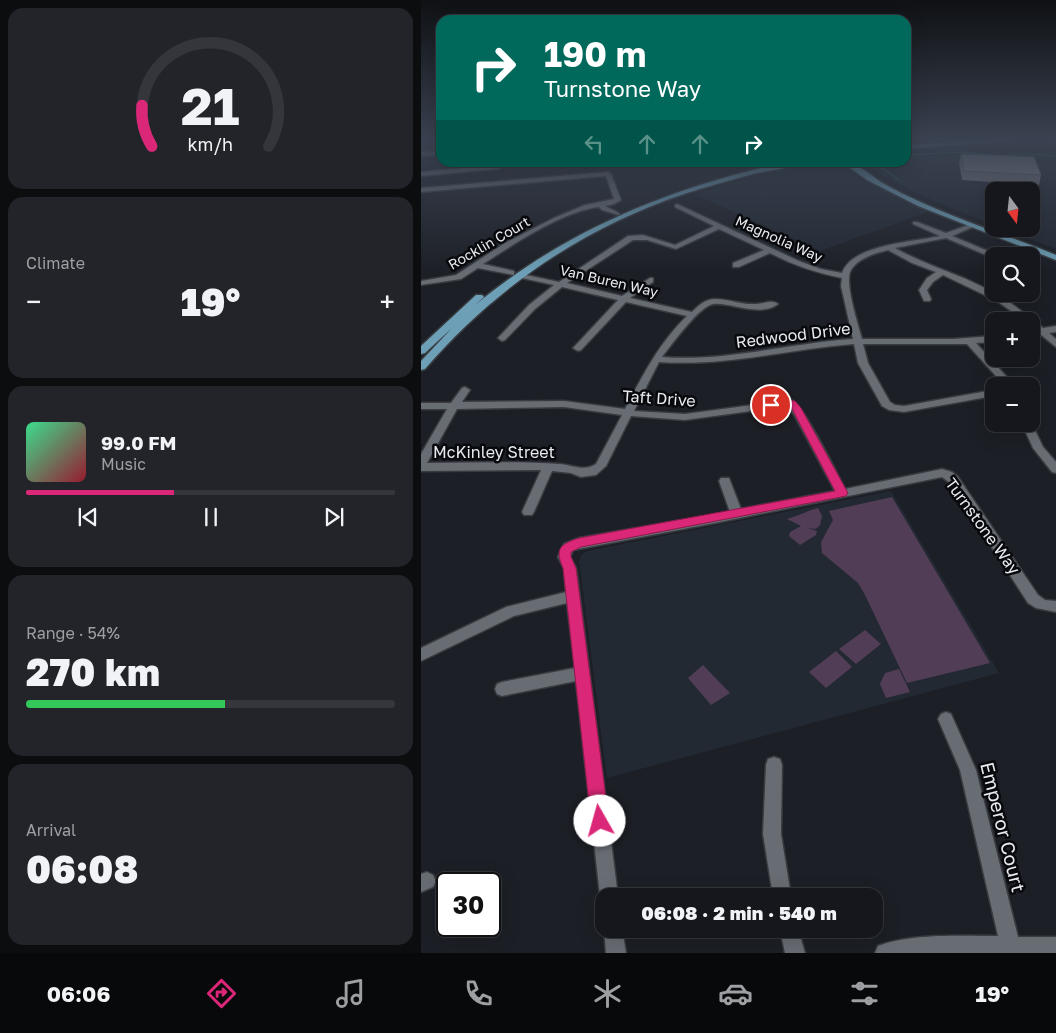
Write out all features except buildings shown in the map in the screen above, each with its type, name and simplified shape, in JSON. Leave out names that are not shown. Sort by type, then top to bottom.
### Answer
[{"type":"main road","points":[[421,351],[474,301],[566,239],[617,214],[694,184]]},
{"type":"main road","points":[[421,367],[450,335],[515,274],[585,235],[651,204],[709,184]]},
{"type":"main road","points":[[881,184],[905,197],[985,226]]},
{"type":"main road","points":[[894,184],[912,195],[976,224],[1056,258]]},
{"type":"main road","points":[[1020,238],[1056,252]]},
{"type":"street","name":"Rocklin Court","points":[[421,190],[486,184]]},
{"type":"street","name":"Rocklin Court","points":[[421,283],[454,278],[508,244],[556,219],[587,206],[618,200],[612,184]]},
{"type":"street","points":[[601,204],[604,209],[617,214]]},
{"type":"street","name":"Magnolia Way","points":[[677,206],[810,269],[845,276]]},
{"type":"street","points":[[915,224],[985,252]]},
{"type":"street","points":[[976,224],[947,236],[889,247],[859,258],[850,265],[845,276],[845,286],[857,342],[867,370],[886,404],[893,408],[904,409],[985,394]]},
{"type":"street","points":[[502,338],[532,307],[561,284],[587,265],[635,236],[643,236],[676,247],[719,226]]},
{"type":"street","points":[[889,247],[907,258],[994,297],[1016,312]]},
{"type":"street","points":[[736,265],[771,250]]},
{"type":"street","name":"Van Buren Way","points":[[476,265],[693,315]]},
{"type":"street","points":[[927,299],[923,290],[925,285],[941,272]]},
{"type":"street","points":[[578,348],[607,314],[650,280]]},
{"type":"street","name":"McKinley Street","points":[[465,390],[454,406],[421,466],[548,467],[573,469],[581,474],[597,470],[656,359],[669,340],[706,302],[712,301],[748,307],[774,304]]},
{"type":"street","points":[[1042,332],[1056,329]]},
{"type":"street","points":[[1042,332],[1056,344]]},
{"type":"street","name":"Redwood Drive","points":[[656,359],[713,360],[822,344],[857,342],[970,342],[985,340]]},
{"type":"street","points":[[970,342],[1003,377]]},
{"type":"street","name":"Taft Drive","points":[[421,406],[564,404],[662,417],[695,416],[791,403],[801,415],[842,493]]},
{"type":"street","points":[[1031,432],[1038,448],[1056,470]]},
{"type":"street","points":[[527,512],[548,467]]},
{"type":"street","name":"Turnstone Way","points":[[608,888],[569,568],[564,557],[565,552],[573,544],[921,478],[935,473],[948,475],[1025,584],[1031,597],[1039,605],[1056,607]]},
{"type":"street","points":[[725,481],[737,514]]},
{"type":"street","points":[[421,655],[511,611],[572,596]]},
{"type":"street","points":[[502,689],[582,673]]},
{"type":"street","name":"Emperor Court","points":[[946,720],[961,749],[968,770],[1011,950]]},
{"type":"street","points":[[774,765],[772,834],[781,888]]},
{"type":"street","points":[[614,938],[616,953]]},
{"type":"street","points":[[791,938],[795,953]]},
{"type":"street","points":[[885,953],[907,949],[1011,950],[1056,947]]},
{"type":"shaded area","points":[[725,184],[876,184],[928,212],[820,251],[694,194]]},
{"type":"shaded area","points":[[900,184],[985,184],[985,222],[916,193]]},
{"type":"shaded area","points":[[1040,184],[1056,184],[1056,249],[1027,238],[1040,238]]},
{"type":"shaded area","points":[[891,491],[999,673],[607,778],[579,561],[581,555],[587,551]]},
{"type":"shaded area","points":[[892,497],[990,663],[907,683],[858,583],[822,553],[821,542],[833,520],[829,511]]},
{"type":"shaded area","points":[[818,508],[822,516],[820,525],[816,529],[808,528],[817,531],[816,535],[800,545],[789,536],[790,532],[801,526],[787,519]]},
{"type":"shaded area","points":[[865,630],[881,644],[856,664],[839,649]]},
{"type":"shaded area","points":[[836,651],[852,667],[826,688],[809,672]]},
{"type":"shaded area","points":[[703,665],[730,693],[711,705],[688,678]]},
{"type":"shaded area","points":[[899,669],[910,692],[886,698],[880,684],[885,673]]},
{"type":"route","points":[[600,821],[569,568],[564,557],[565,552],[573,544],[719,518],[842,493],[795,406],[791,403],[771,405]]}]
